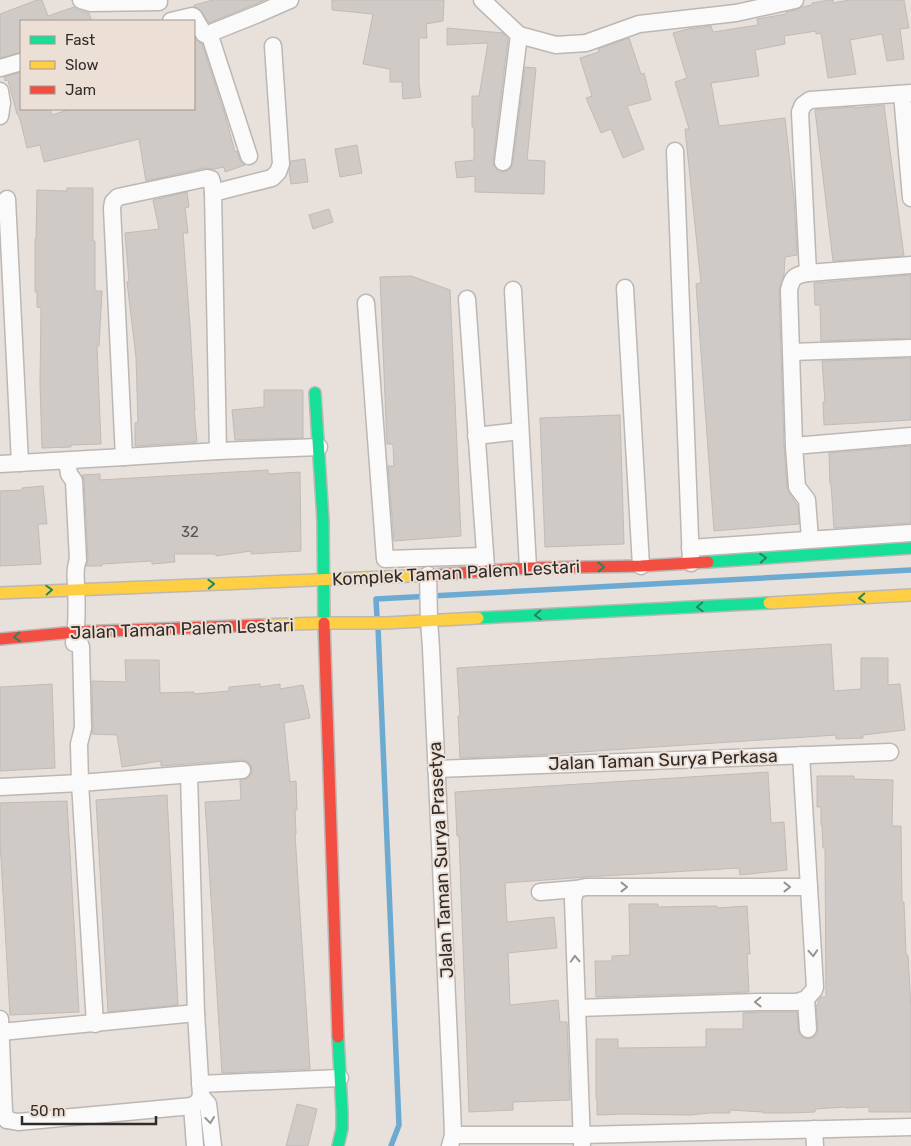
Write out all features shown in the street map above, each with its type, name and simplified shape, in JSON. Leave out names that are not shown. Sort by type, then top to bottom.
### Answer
[{"type":"street","points":[[81,0],[91,3],[160,1],[161,20]]},
{"type":"street","points":[[210,36],[213,32],[290,0]]},
{"type":"street","points":[[482,0],[519,35],[556,46],[586,43],[639,24],[736,13],[795,0]]},
{"type":"street","points":[[175,20],[192,16],[195,20]]},
{"type":"street","points":[[195,20],[204,34],[210,36]]},
{"type":"street","points":[[503,162],[519,35]]},
{"type":"street","points":[[210,36],[249,156]]},
{"type":"street","points":[[213,193],[272,178],[278,172],[280,164],[273,46]]},
{"type":"street","points":[[0,68],[20,62]]},
{"type":"street","points":[[0,90],[2,104],[0,116]]},
{"type":"street","points":[[808,273],[800,112],[803,105],[810,100],[906,93],[911,198]]},
{"type":"street","points":[[674,151],[690,555],[810,539],[911,533]]},
{"type":"street","points":[[124,458],[113,202],[118,197],[207,178],[211,179],[213,193],[218,451]]},
{"type":"street","points":[[7,199],[20,463]]},
{"type":"street","points":[[810,539],[807,500],[797,487],[789,290],[791,280],[797,275],[808,273],[911,265]]},
{"type":"street","points":[[625,288],[641,566]]},
{"type":"street","points":[[513,290],[528,568]]},
{"type":"street","points":[[366,303],[385,559],[485,564],[466,299]]},
{"type":"street","points":[[792,352],[911,348]]},
{"type":"street","points":[[315,393],[323,520],[324,623],[340,1078],[343,1113],[338,1146]]},
{"type":"street","points":[[476,436],[520,431]]},
{"type":"street","points":[[794,446],[911,436]]},
{"type":"street","points":[[0,464],[20,463],[68,467],[124,458],[218,451],[319,448]]},
{"type":"street","points":[[68,467],[66,480],[68,559],[75,567],[76,589],[76,632],[73,647],[74,728],[79,744],[95,1024]]},
{"type":"street","name":"Komplek Taman Palem Lestari","points":[[0,593],[324,579],[428,581],[485,564],[528,568],[641,566],[690,555],[911,548]]},
{"type":"street","name":"Jalan Taman Surya Prasetya","points":[[428,581],[452,1140]]},
{"type":"street","points":[[429,614],[677,608],[911,595]]},
{"type":"street","name":"Jalan Taman Palem Lestari","points":[[0,639],[76,632],[324,623],[386,623],[429,614]]},
{"type":"street","name":"Jalan Taman Surya Perkasa","points":[[436,769],[890,752]]},
{"type":"street","points":[[578,1008],[797,1002],[806,999],[814,990],[801,755]]},
{"type":"street","points":[[0,787],[80,783],[242,770]]},
{"type":"street","points":[[190,775],[198,1095],[196,1146]]},
{"type":"street","points":[[540,892],[576,890],[586,887],[809,887]]},
{"type":"street","points":[[576,890],[573,900],[582,1140]]},
{"type":"street","points":[[806,999],[808,1029]]},
{"type":"street","points":[[196,1013],[95,1024],[0,1026],[4,1124],[198,1095],[340,1078]]},
{"type":"street","points":[[198,1095],[208,1104],[213,1146]]},
{"type":"street","points":[[452,1140],[703,1139],[814,1129],[911,1127]]},
{"type":"street","points":[[814,1129],[814,1146]]},
{"type":"building","points":[[37,0],[42,0],[48,16],[74,7],[89,13],[92,20],[20,20],[20,52],[0,58],[0,14]]},
{"type":"building","points":[[213,0],[265,0],[209,23],[202,12],[194,7],[194,5]]},
{"type":"building","points":[[332,0],[444,0],[443,21],[426,24],[427,38],[419,38],[419,85],[421,97],[403,99],[402,82],[390,82],[390,69],[363,64],[373,14],[332,10]]},
{"type":"building","points":[[833,0],[833,3],[849,0],[904,0],[909,28],[900,29],[904,59],[887,61],[882,34],[850,40],[856,74],[828,78],[821,33],[816,34],[816,31],[784,36],[785,44],[755,50],[759,76],[711,83],[719,126],[785,118],[794,199],[797,255],[785,257],[784,275],[779,290],[784,446],[787,488],[798,507],[799,524],[714,531],[696,284],[701,283],[685,129],[689,129],[675,82],[687,78],[673,33],[711,26],[713,32],[758,25],[757,19],[786,14],[786,12],[812,5],[812,3]]},
{"type":"building","points":[[447,28],[503,33],[508,39],[493,161],[494,166],[501,172],[511,168],[513,163],[525,67],[536,68],[527,160],[545,161],[544,194],[475,192],[475,176],[457,178],[455,162],[474,160],[472,96],[479,96],[488,43],[447,45]]},
{"type":"building","points":[[195,38],[202,44],[235,152],[237,151],[240,160],[245,165],[225,172],[224,167],[205,168],[146,181],[139,139],[44,162],[40,145],[27,148],[8,80],[5,81],[4,77],[20,72],[20,110],[50,110],[52,115],[68,110],[195,110]]},
{"type":"building","points":[[629,38],[641,74],[644,73],[651,100],[627,106],[644,149],[623,158],[611,129],[601,133],[586,98],[592,96],[580,58],[599,52],[598,49]]},
{"type":"building","points":[[884,105],[904,256],[833,261],[815,110]]},
{"type":"building","points":[[357,145],[362,173],[340,177],[335,149]]},
{"type":"building","points":[[305,159],[308,182],[291,184],[289,170],[291,161]]},
{"type":"building","points":[[67,188],[93,188],[95,291],[102,291],[99,346],[97,346],[101,444],[42,448],[40,384],[41,308],[37,307],[37,292],[35,292],[37,190],[67,191]]},
{"type":"building","points":[[187,192],[189,207],[185,208],[188,233],[183,233],[197,442],[135,446],[135,423],[138,422],[136,357],[127,282],[129,281],[125,233],[159,229],[153,200]]},
{"type":"building","points":[[329,209],[333,222],[313,229],[309,215]]},
{"type":"building","points":[[911,275],[911,338],[821,341],[820,305],[815,305],[814,283]]},
{"type":"building","points":[[411,276],[450,290],[461,536],[394,541],[388,466],[394,466],[393,444],[387,444],[380,277]]},
{"type":"building","points":[[911,358],[911,420],[824,425],[823,402],[825,402],[822,361]]},
{"type":"building","points":[[264,390],[303,390],[303,438],[235,440],[232,410],[264,407]]},
{"type":"building","points":[[620,415],[624,544],[545,547],[540,418]]},
{"type":"building","points":[[911,446],[911,523],[834,528],[829,453]]},
{"type":"building","points":[[268,470],[268,474],[300,472],[301,551],[251,554],[251,551],[216,556],[216,554],[174,554],[175,562],[152,564],[152,561],[86,566],[88,560],[84,480],[82,475],[100,474],[100,480]]},
{"type":"building","points":[[43,486],[47,524],[38,524],[41,564],[0,566],[0,491],[22,490],[22,488]]},
{"type":"building","points":[[831,644],[834,691],[861,689],[861,658],[888,658],[888,685],[900,684],[905,730],[863,735],[863,738],[836,739],[836,735],[535,755],[460,758],[457,668]]},
{"type":"building","points":[[125,660],[159,660],[160,693],[194,692],[194,694],[229,691],[229,687],[260,684],[260,687],[280,684],[280,689],[303,685],[310,718],[284,723],[290,782],[296,781],[297,810],[295,810],[295,834],[310,1069],[222,1073],[205,802],[241,800],[240,780],[248,778],[252,769],[247,761],[241,760],[161,766],[161,761],[122,767],[117,735],[92,734],[92,681],[126,682]]},
{"type":"building","points":[[52,684],[55,768],[0,771],[0,687]]},
{"type":"building","points":[[768,772],[771,823],[784,822],[787,870],[740,875],[739,868],[505,883],[507,922],[554,917],[557,948],[508,953],[510,1005],[558,1000],[560,1022],[567,1022],[570,1100],[513,1102],[513,1110],[469,1112],[459,836],[457,836],[455,792]]},
{"type":"building","points":[[817,776],[854,776],[854,779],[893,780],[892,826],[901,826],[902,902],[904,902],[911,1009],[911,1112],[869,1112],[869,1107],[846,1107],[815,1109],[815,1112],[789,1113],[730,1110],[730,1113],[690,1115],[597,1115],[596,1039],[618,1039],[618,1048],[706,1047],[706,1029],[743,1029],[743,1013],[758,1012],[797,1012],[800,1035],[809,1039],[817,1034],[816,1005],[818,1005],[821,997],[826,997],[825,848],[823,848],[821,807],[817,807]]},
{"type":"building","points":[[167,795],[178,1005],[108,1012],[96,800]]},
{"type":"building","points":[[67,801],[79,1012],[10,1015],[0,841],[0,803]]},
{"type":"building","points":[[629,904],[658,904],[658,907],[717,906],[717,908],[747,906],[750,954],[747,954],[749,992],[596,997],[595,961],[612,961],[612,956],[630,955]]},
{"type":"building","points":[[297,1104],[317,1109],[308,1146],[286,1146]]},
{"type":"waterway","points":[[377,618],[376,599],[911,570]]},
{"type":"waterway","points":[[378,627],[399,1125],[391,1146]]},
{"type":"traffic: fast","points":[[315,393],[323,520],[324,623]]},
{"type":"traffic: fast","points":[[708,562],[911,548]]},
{"type":"traffic: fast","points":[[478,618],[769,603]]},
{"type":"traffic: fast","points":[[338,1037],[342,1129],[338,1146]]},
{"type":"traffic: slow","points":[[0,593],[434,575]]},
{"type":"traffic: slow","points":[[769,603],[911,595]]},
{"type":"traffic: slow","points":[[261,625],[386,623],[478,618]]},
{"type":"traffic: jam","points":[[434,575],[528,568],[641,566],[708,562]]},
{"type":"traffic: jam","points":[[324,623],[338,1037]]},
{"type":"traffic: jam","points":[[0,639],[76,632],[261,625]]}]
